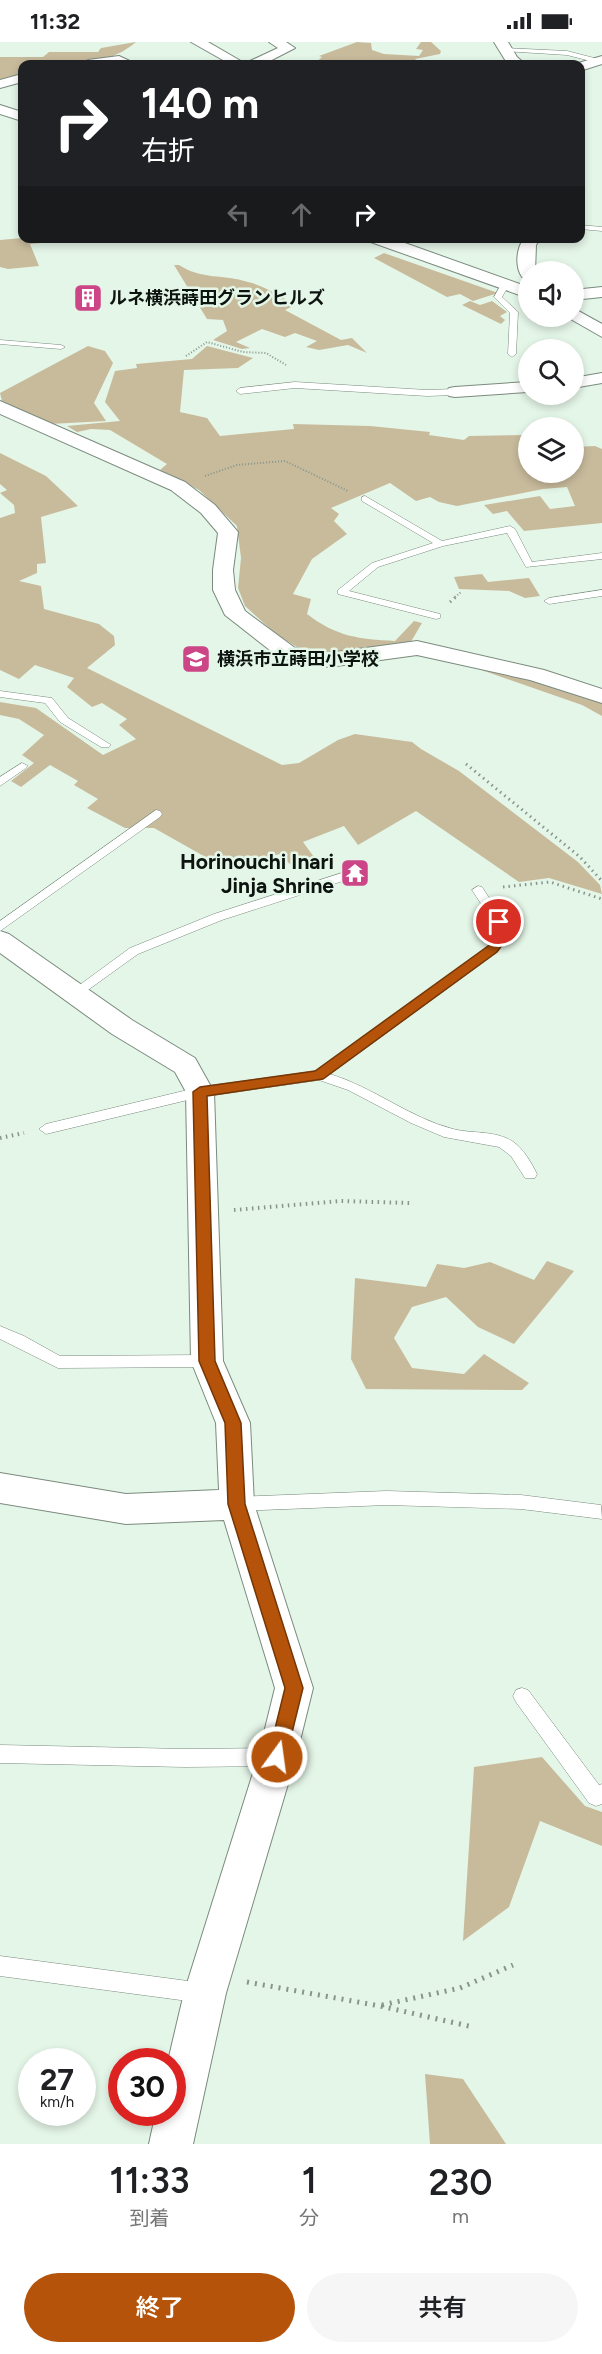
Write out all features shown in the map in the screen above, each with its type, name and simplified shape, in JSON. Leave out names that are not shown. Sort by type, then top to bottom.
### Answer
[{"type":"street","points":[[198,42],[232,60]]},
{"type":"street","points":[[263,60],[288,48],[276,42]]},
{"type":"street","points":[[503,46],[515,60]]},
{"type":"street","points":[[585,66],[601,61]]},
{"type":"street","points":[[0,84],[18,79]]},
{"type":"street","points":[[0,109],[18,116]]},
{"type":"street","points":[[388,243],[518,290]]},
{"type":"street","points":[[526,261],[529,243]]},
{"type":"street","points":[[584,294],[602,292]]},
{"type":"street","points":[[584,320],[602,332]]},
{"type":"street","points":[[584,380],[602,378]]},
{"type":"street","points":[[455,392],[518,388]]},
{"type":"street","points":[[0,407],[178,486],[208,509],[228,532],[223,570],[224,590],[236,615],[288,653],[328,660],[424,649],[536,675],[602,696]]},
{"type":"street","points":[[0,940],[123,1027],[185,1065],[200,1092],[207,1361],[233,1423],[237,1504],[294,1688],[277,1757],[208,1984],[171,2144]]},
{"type":"street","points":[[0,1488],[126,1509],[237,1504]]},
{"type":"lane","points":[[537,42],[536,44],[548,51]]},
{"type":"lane","points":[[503,46],[580,55],[601,61]]},
{"type":"lane","points":[[585,227],[602,229]]},
{"type":"lane","points":[[505,285],[498,297],[514,312],[512,354]]},
{"type":"lane","points":[[0,342],[61,347]]},
{"type":"lane","points":[[240,391],[295,385],[427,393],[455,392]]},
{"type":"lane","points":[[365,499],[441,544]]},
{"type":"lane","points":[[436,616],[342,592],[375,565],[441,544],[510,529],[529,565],[602,556]]},
{"type":"lane","points":[[549,601],[602,593]]},
{"type":"lane","points":[[0,694],[48,700],[64,720],[105,745]]},
{"type":"lane","points":[[0,783],[22,766]]},
{"type":"lane","points":[[0,927],[156,814]]},
{"type":"lane","points":[[76,992],[134,951],[218,917],[345,876]]},
{"type":"lane","points":[[319,1075],[493,949],[502,937],[499,922],[478,890]]},
{"type":"lane","points":[[46,1129],[200,1092],[319,1075],[335,1079],[423,1122],[451,1133],[504,1142],[518,1154],[530,1174]]},
{"type":"lane","points":[[0,1332],[58,1362],[207,1361]]},
{"type":"lane","points":[[237,1504],[387,1498],[521,1502],[602,1512]]},
{"type":"lane","points":[[522,1696],[596,1797],[602,1793]]},
{"type":"lane","points":[[0,1754],[277,1757]]},
{"type":"lane","points":[[0,1966],[208,1984]]},
{"type":"path","points":[[186,356],[207,342],[243,352],[266,353],[285,363],[295,385]]},
{"type":"path","points":[[178,486],[237,465],[285,461],[365,499]]},
{"type":"path","points":[[465,764],[580,857],[602,881]]},
{"type":"path","points":[[478,890],[550,882],[602,899]]},
{"type":"path","points":[[204,1212],[341,1201],[410,1203]]},
{"type":"path","points":[[380,2006],[460,1988],[513,1965]]},
{"type":"path","points":[[208,1984],[380,2006],[473,2027]]},
{"type":"shaded area","points":[[136,42],[124,51],[100,60],[18,60],[18,76],[0,80],[0,57],[43,57],[49,52],[98,52],[101,48]]},
{"type":"shaded area","points":[[357,42],[371,43],[372,50],[384,54],[419,56],[423,50],[416,49],[421,42],[431,42],[441,51],[440,54],[416,60],[319,60],[322,57],[319,56]]},
{"type":"shaded area","points":[[18,238],[18,243],[40,243],[30,244],[39,266],[8,269],[0,267],[0,240]]},
{"type":"shaded area","points":[[384,253],[498,293],[473,301],[460,294],[447,297],[374,258]]},
{"type":"shaded area","points":[[174,265],[196,273],[239,280],[266,289],[295,305],[285,310],[341,340],[352,338],[367,353],[348,345],[319,350],[306,347],[317,341],[295,333],[285,337],[262,329],[236,342],[250,348],[242,349],[213,340],[227,331],[223,320],[207,319]]},
{"type":"shaded area","points":[[470,301],[480,305],[492,301],[507,312],[500,316],[505,320],[501,324],[462,305]]},
{"type":"shaded area","points":[[88,346],[105,351],[113,363],[94,403],[106,421],[50,424],[2,401],[0,393]]},
{"type":"shaded area","points":[[207,346],[253,358],[238,368],[184,370],[180,412],[207,418],[220,436],[294,429],[293,424],[370,426],[430,432],[429,435],[464,440],[469,436],[518,435],[518,483],[584,483],[584,446],[595,446],[602,449],[602,523],[524,531],[507,511],[493,514],[484,505],[540,496],[550,509],[575,506],[567,487],[543,489],[457,506],[439,502],[430,497],[416,501],[390,483],[331,508],[339,514],[334,521],[347,534],[312,559],[293,594],[311,599],[307,614],[328,628],[339,632],[359,638],[382,640],[395,641],[414,621],[422,623],[409,645],[329,656],[305,652],[277,635],[245,606],[238,588],[241,558],[237,526],[199,490],[160,470],[167,464],[110,430],[91,429],[77,432],[67,426],[120,421],[105,402],[115,371],[137,368],[136,364],[192,359]]},
{"type":"shaded area","points":[[0,453],[46,476],[78,506],[41,517],[46,563],[37,564],[37,573],[19,581],[41,586],[44,609],[99,624],[114,636],[115,645],[87,668],[282,765],[299,763],[338,740],[355,734],[412,742],[459,771],[578,862],[600,885],[602,894],[549,878],[519,882],[416,811],[358,845],[344,826],[303,842],[314,857],[291,865],[279,854],[242,867],[228,858],[216,863],[154,828],[125,828],[87,808],[98,799],[74,785],[78,781],[50,765],[21,787],[11,781],[34,763],[22,755],[44,735],[19,719],[0,715],[0,702],[36,708],[103,755],[136,739],[119,725],[127,719],[102,703],[92,707],[67,687],[74,678],[35,665],[19,679],[0,670],[0,518],[15,513],[14,505],[0,493],[7,490],[0,484]]},
{"type":"shaded area","points":[[482,574],[488,582],[529,578],[540,596],[525,598],[509,591],[459,589],[454,577]]},
{"type":"shaded area","points":[[467,665],[516,675],[602,702],[602,716],[582,705]]},
{"type":"shaded area","points":[[547,1261],[574,1271],[514,1344],[478,1327],[446,1297],[412,1307],[394,1338],[412,1368],[464,1374],[484,1354],[529,1383],[522,1390],[366,1389],[351,1359],[355,1278],[426,1287],[437,1264],[464,1268],[490,1262],[534,1280]]},
{"type":"shaded area","points":[[542,1757],[585,1806],[602,1812],[602,1846],[540,1821],[509,1907],[463,1941],[474,1767]]},
{"type":"shaded area","points":[[425,2074],[463,2079],[506,2144],[430,2144]]},
{"type":"place","name":"ルネ横浜蒔田グランヒルズ","points":[[88,298]]},
{"type":"place","name":"横浜市立蒔田小学校","points":[[196,659]]},
{"type":"place","name":"Horinouchi Inari Jinja Shrine","points":[[355,873]]},
{"type":"route","points":[[277,1757],[294,1688],[237,1504],[233,1423],[207,1361],[200,1092],[319,1075],[493,949],[502,937],[499,922]]}]
